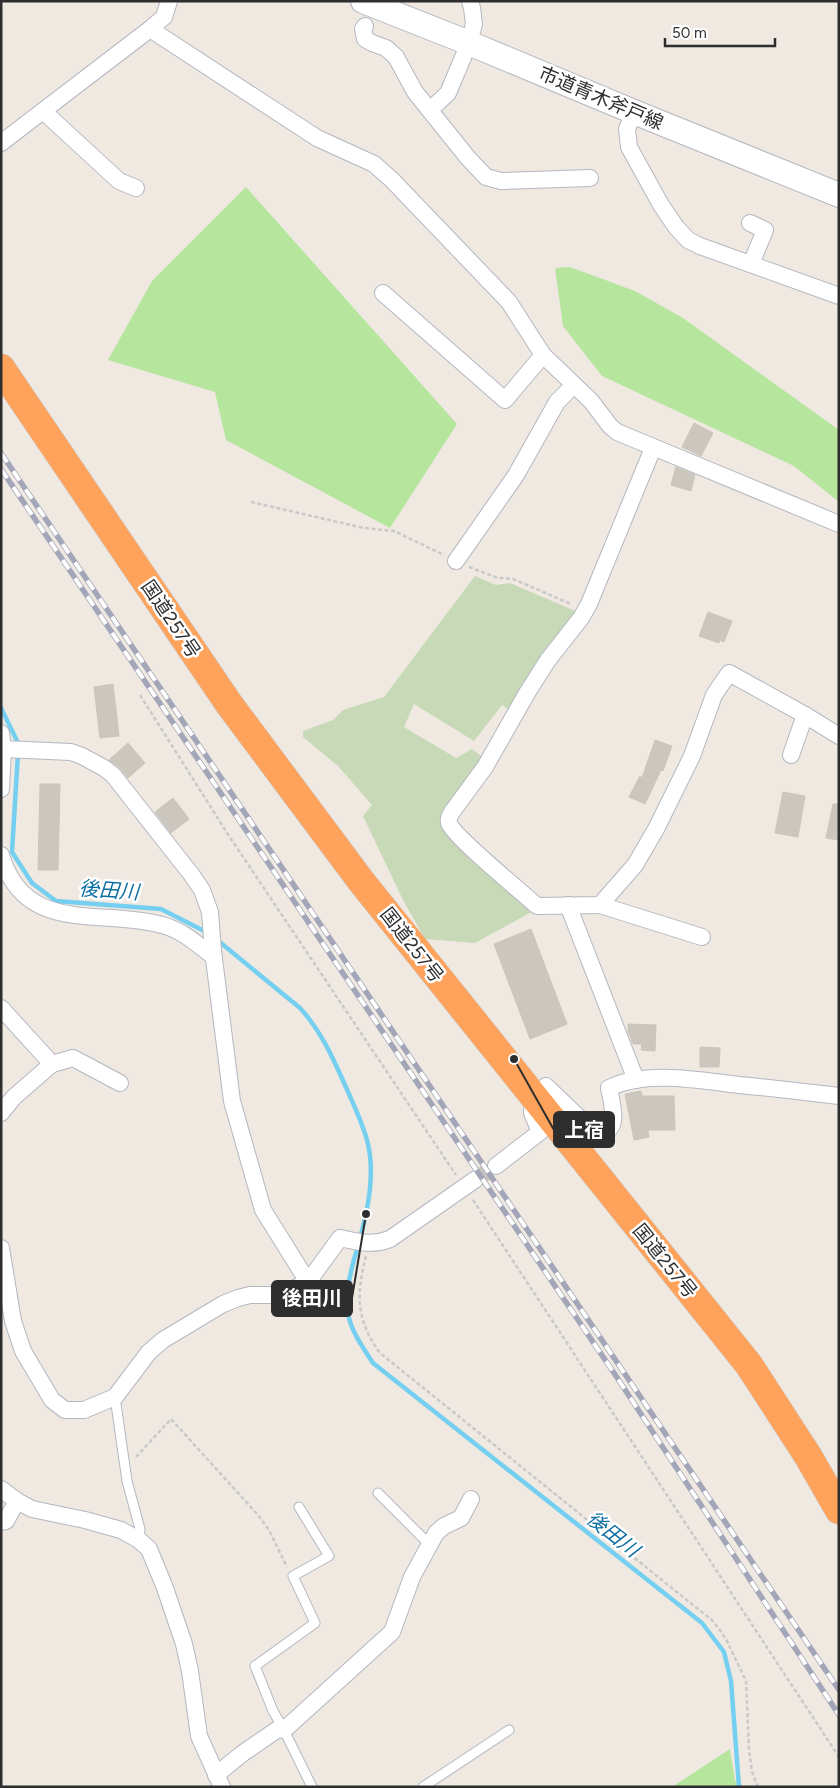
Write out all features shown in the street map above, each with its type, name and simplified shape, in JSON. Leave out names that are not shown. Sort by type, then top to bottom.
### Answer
[{"type":"highway","name":"国道257号","points":[[1,368],[229,704],[361,881],[749,1366],[808,1456],[839,1510]]},
{"type":"street","points":[[1,143],[150,29],[164,17],[169,1]]},
{"type":"street","name":"市道青木斧戸線","points":[[363,1],[839,195]]},
{"type":"street","points":[[430,110],[448,93],[469,43],[474,24],[470,1]]},
{"type":"street","points":[[365,26],[363,29],[366,39],[386,48],[396,57],[415,92],[468,158],[486,177],[501,181],[590,178]]},
{"type":"street","points":[[150,29],[317,138],[374,164],[392,180],[508,302],[543,355],[591,401],[610,426],[617,432],[839,524]]},
{"type":"street","points":[[43,111],[119,181],[136,188]]},
{"type":"street","points":[[634,112],[627,128],[629,147],[661,205],[676,227],[688,240],[839,296]]},
{"type":"street","points":[[750,223],[765,230],[751,264]]},
{"type":"street","points":[[383,293],[505,400],[543,355]]},
{"type":"street","points":[[456,561],[516,475],[557,402],[574,385]]},
{"type":"street","points":[[653,448],[585,610],[548,660],[485,767],[450,817],[452,827],[470,847],[537,906],[600,905],[702,937]]},
{"type":"street","points":[[600,905],[635,865],[656,829],[692,756],[714,695],[729,673],[839,736]]},
{"type":"street","points":[[791,754],[805,715]]},
{"type":"street","points":[[1,789],[9,745],[71,752],[90,760],[113,774],[202,890],[210,912],[213,954],[232,1101],[263,1210],[308,1282]]},
{"type":"street","points":[[1,855],[4,866],[12,881],[25,895],[42,907],[63,914],[161,924],[182,932],[213,954]]},
{"type":"street","points":[[568,905],[636,1080]]},
{"type":"street","points":[[1,1008],[52,1064]]},
{"type":"street","points":[[1,1113],[14,1097],[52,1064],[72,1058],[120,1083]]},
{"type":"street","points":[[496,1166],[540,1132],[532,1114],[532,1097],[546,1086],[596,1134],[609,1130],[614,1122],[609,1088],[636,1080],[678,1078],[839,1096]]},
{"type":"street","points":[[1,1248],[5,1300],[22,1351],[52,1400],[65,1410],[84,1410],[115,1397],[149,1352],[163,1340],[191,1323],[238,1298],[250,1295],[287,1292],[308,1282],[340,1238],[370,1244],[378,1244],[390,1239],[470,1183]]},
{"type":"street","points":[[1,1489],[17,1501],[32,1508],[112,1528],[139,1540],[149,1549],[165,1588],[184,1644],[190,1671],[199,1736],[219,1781],[243,1753],[283,1728],[392,1632],[412,1577],[436,1532],[461,1518],[472,1499]]},
{"type":"street","points":[[1,1522],[6,1521],[17,1501]]},
{"type":"lane","points":[[115,1397],[127,1481],[140,1529],[139,1540]]},
{"type":"lane","points":[[378,1493],[429,1544]]},
{"type":"lane","points":[[299,1507],[329,1556],[294,1576],[315,1623],[255,1666],[312,1787]]},
{"type":"lane","points":[[423,1787],[508,1730]]},
{"type":"path","points":[[251,502],[364,528],[394,531],[491,576],[513,579],[585,610]]},
{"type":"path","points":[[140,695],[229,836],[470,1183],[839,1757]]},
{"type":"path","points":[[370,1244],[360,1279],[359,1307],[364,1328],[380,1353],[712,1620],[720,1630],[727,1640],[746,1681],[749,1749],[752,1772],[758,1787]]},
{"type":"path","points":[[125,1464],[130,1464],[171,1418],[269,1530],[284,1563],[294,1576]]},
{"type":"green space","points":[[246,187],[457,424],[390,528],[226,440],[215,392],[108,360],[152,281]]},
{"type":"green space","points":[[570,267],[635,291],[683,318],[839,430],[839,502],[794,466],[602,376],[563,326],[555,268]]},
{"type":"green space","points":[[475,576],[496,585],[510,583],[580,613],[513,712],[502,705],[474,741],[414,704],[404,727],[456,758],[472,749],[485,759],[444,825],[537,909],[475,943],[425,939],[403,900],[363,816],[372,805],[338,766],[303,737],[303,731],[333,720],[343,710],[384,697]]},
{"type":"green space","points":[[730,1749],[735,1781],[740,1787],[672,1787]]},
{"type":"building","points":[[694,423],[713,433],[701,456],[682,447]]},
{"type":"building","points":[[676,467],[695,475],[691,491],[671,485]]},
{"type":"building","points":[[708,612],[732,621],[724,642],[720,640],[719,643],[699,636]]},
{"type":"building","points":[[113,684],[119,736],[100,738],[94,687]]},
{"type":"building","points":[[655,740],[672,746],[663,771],[661,770],[645,804],[629,797],[640,776],[642,778]]},
{"type":"building","points":[[128,743],[145,763],[128,778],[119,767],[109,760]]},
{"type":"building","points":[[40,784],[60,784],[58,870],[38,870]]},
{"type":"building","points":[[783,792],[805,796],[798,837],[775,833]]},
{"type":"building","points":[[173,798],[189,819],[171,833],[155,812]]},
{"type":"building","points":[[833,804],[839,804],[839,840],[826,838]]},
{"type":"building","points":[[531,929],[567,1024],[530,1039],[494,944]]},
{"type":"building","points":[[628,1024],[656,1025],[655,1051],[641,1050],[642,1044],[633,1044],[628,1031]]},
{"type":"building","points":[[700,1047],[720,1048],[719,1067],[700,1067]]},
{"type":"building","points":[[641,1091],[642,1096],[674,1096],[675,1130],[648,1130],[649,1137],[634,1140],[625,1094]]},
{"type":"waterway","name":"後田川","points":[[1,708],[19,745]]},
{"type":"waterway","name":"後田川","points":[[18,753],[12,852],[32,883],[56,901],[161,909],[208,933]]},
{"type":"waterway","name":"後田川","points":[[216,939],[300,1008],[322,1038],[333,1060],[362,1125],[370,1156],[370,1192],[360,1238]]},
{"type":"waterway","name":"後田川","points":[[358,1246],[349,1282],[347,1300],[349,1318],[353,1330],[373,1363],[702,1623],[724,1652],[731,1681],[739,1787]]},
{"type":"tunnel","points":[[476,1179],[496,1166]]},
{"type":"railway","points":[[1,453],[839,1690]]},
{"type":"railway","points":[[1,469],[614,1373],[839,1715]]},
{"type":"place","name":"上宿","points":[[514,1059]]},
{"type":"place","name":"後田川","points":[[366,1214]]}]
